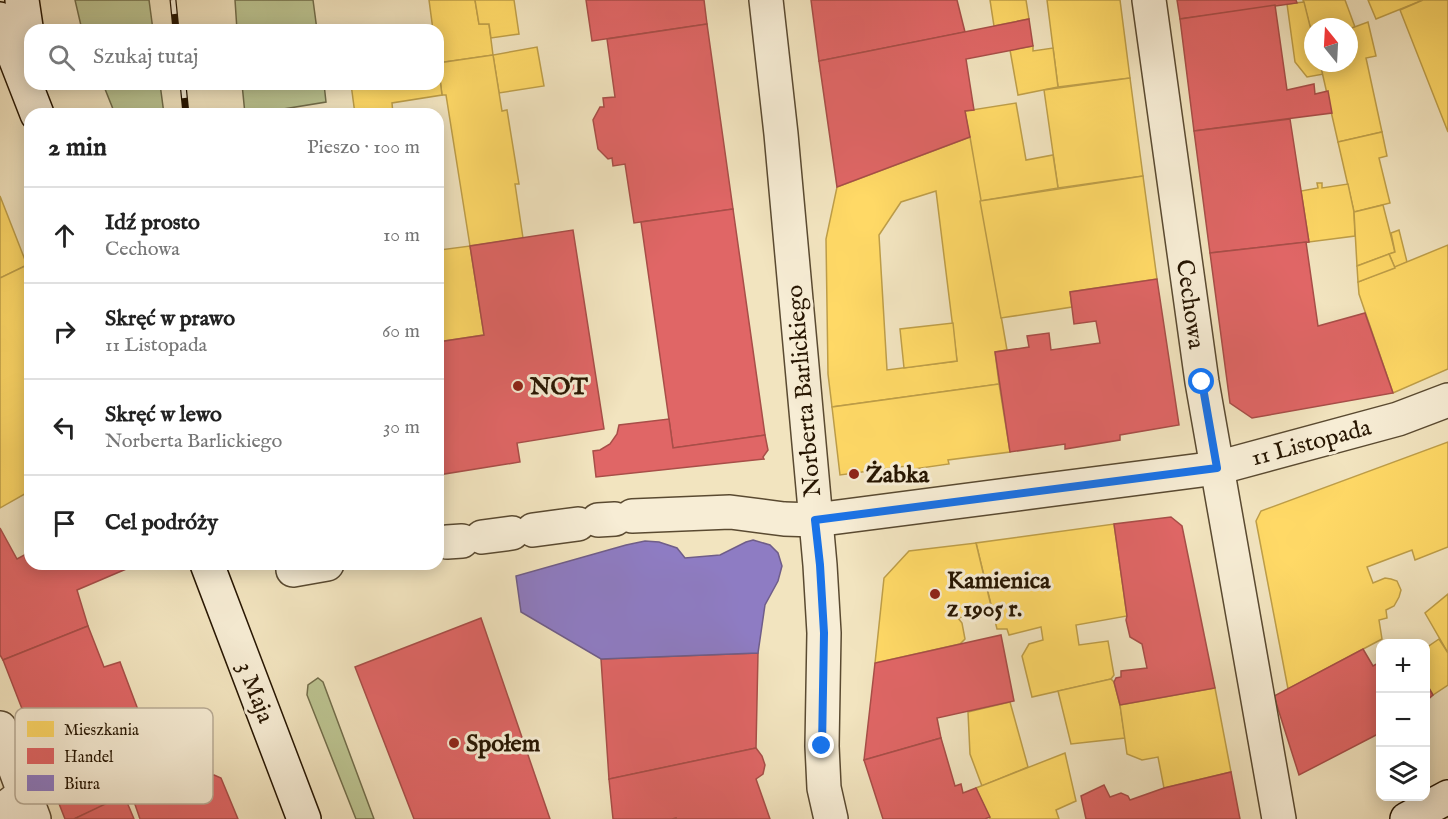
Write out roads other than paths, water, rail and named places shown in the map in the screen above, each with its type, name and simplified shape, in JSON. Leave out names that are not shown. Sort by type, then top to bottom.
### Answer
[{"type":"street","points":[[22,0],[26,24]]},
{"type":"street","name":"Norberta Barlickiego","points":[[766,0],[781,134],[820,565],[824,633],[822,746],[824,788],[831,819]]},
{"type":"street","name":"Cechowa","points":[[1149,0],[1202,382],[1279,819]]},
{"type":"street","points":[[0,20],[24,81]]},
{"type":"street","points":[[28,90],[35,108]]},
{"type":"street","points":[[35,90],[36,108]]},
{"type":"street","name":"11 Listopada","points":[[487,537],[606,520],[730,512],[784,519],[815,520],[1217,468],[1398,419],[1448,400]]},
{"type":"street","name":"3 Maja","points":[[209,570],[304,819]]},
{"type":"street","points":[[0,728],[15,788]]},
{"type":"street","points":[[1407,819],[1448,796]]},
{"type":"railway","points":[[173,0],[175,24]]},
{"type":"railway","points":[[184,90],[185,108]]},
{"type":"place","name":"NOT","points":[[518,386]]},
{"type":"place","name":"Żabka","points":[[854,474]]},
{"type":"place","name":"Kamienica z 1905 r.","points":[[935,594]]},
{"type":"place","name":"Społem","points":[[454,743]]}]
